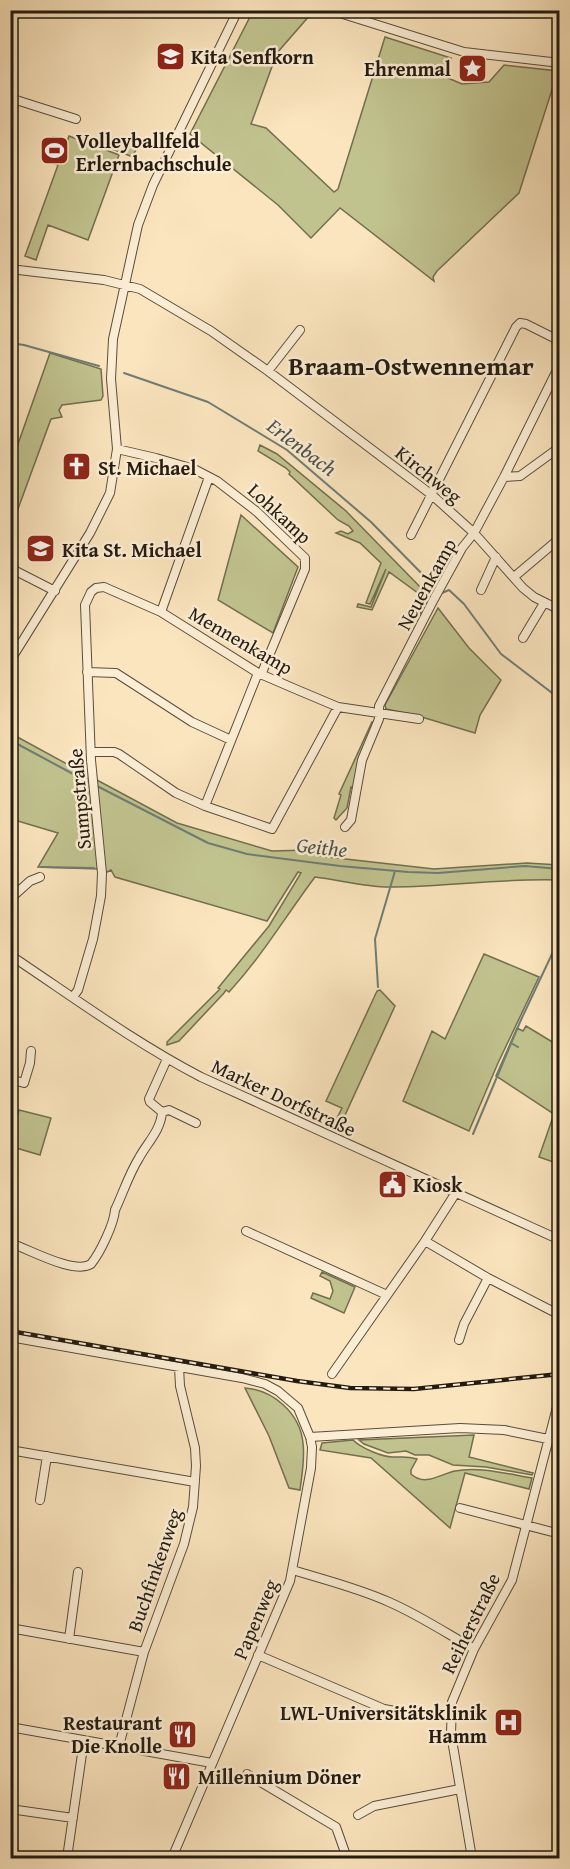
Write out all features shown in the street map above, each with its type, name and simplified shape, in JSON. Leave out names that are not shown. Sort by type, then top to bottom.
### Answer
[{"type":"street","points":[[10,661],[90,533],[112,484],[117,449],[111,361],[115,326],[144,205],[238,10]]},
{"type":"street","points":[[330,10],[464,52],[560,63]]},
{"type":"street","points":[[10,98],[76,119]]},
{"type":"street","name":"Kirchweg","points":[[10,269],[104,280],[140,289],[211,331],[268,371],[432,495],[474,533],[523,588],[544,603],[560,610]]},
{"type":"street","points":[[411,535],[516,327],[523,323],[560,341]]},
{"type":"street","points":[[268,371],[300,330]]},
{"type":"street","name":"Neuenkamp","points":[[345,827],[351,820],[362,760],[379,719],[380,706],[434,599],[462,548],[474,533],[504,477],[560,364]]},
{"type":"street","points":[[504,477],[520,476],[560,447]]},
{"type":"street","name":"Lohkamp","points":[[117,449],[194,469],[227,487],[300,552],[306,562],[205,806]]},
{"type":"street","points":[[161,612],[209,477]]},
{"type":"street","points":[[514,577],[560,538]]},
{"type":"street","points":[[481,590],[496,557]]},
{"type":"street","points":[[10,568],[55,591]]},
{"type":"street","name":"Mennenkamp","points":[[88,594],[96,588],[104,587],[161,612],[259,674],[338,707],[419,719]]},
{"type":"street","name":"Sumpstraße","points":[[74,997],[86,967],[101,896],[87,672],[85,605],[88,594]]},
{"type":"street","points":[[523,638],[544,603]]},
{"type":"street","points":[[87,672],[116,673],[192,722],[231,740]]},
{"type":"street","points":[[91,752],[119,754],[176,793],[205,806],[272,829],[338,707]]},
{"type":"street","points":[[10,899],[30,881],[40,877]]},
{"type":"street","name":"Marker Dorfstraße","points":[[10,955],[167,1059],[201,1077],[560,1240]]},
{"type":"street","points":[[10,1079],[24,1083],[31,1051]]},
{"type":"street","points":[[162,1112],[149,1099],[167,1059]]},
{"type":"street","points":[[162,1112],[169,1110],[196,1123]]},
{"type":"street","points":[[10,1244],[80,1268],[91,1264],[139,1158],[149,1146],[162,1112]]},
{"type":"street","points":[[332,1374],[455,1194]]},
{"type":"street","points":[[246,1231],[387,1295]]},
{"type":"street","points":[[425,1241],[488,1278],[554,1312]]},
{"type":"street","points":[[459,1340],[464,1324],[488,1278]]},
{"type":"street","points":[[10,1337],[179,1367]]},
{"type":"street","name":"Papenweg","points":[[172,1858],[290,1581],[311,1468],[312,1447],[298,1408],[278,1390],[252,1380],[179,1367]]},
{"type":"street","name":"Buchfinkenweg","points":[[119,1746],[144,1652],[188,1532],[193,1507],[195,1448],[180,1386],[179,1367]]},
{"type":"street","name":"Reiherstraße","points":[[472,1858],[451,1734],[451,1710],[455,1692],[474,1649],[512,1580],[556,1407],[560,1408]]},
{"type":"street","points":[[310,1437],[460,1428],[504,1430],[548,1439]]},
{"type":"street","points":[[10,1450],[195,1482]]},
{"type":"street","points":[[40,1500],[46,1456]]},
{"type":"street","points":[[460,1508],[560,1534]]},
{"type":"street","points":[[10,1564],[11,1558]]},
{"type":"street","points":[[293,1570],[355,1588],[390,1602],[474,1649]]},
{"type":"street","points":[[69,1639],[78,1572]]},
{"type":"street","points":[[10,1628],[144,1652]]},
{"type":"street","points":[[258,1655],[384,1709],[400,1712]]},
{"type":"street","points":[[10,1727],[212,1764]]},
{"type":"street","points":[[67,1858],[84,1740]]},
{"type":"street","points":[[247,1774],[336,1827],[347,1858]]},
{"type":"street","points":[[358,1815],[374,1806],[460,1789]]},
{"type":"street","points":[[10,1809],[73,1818]]},
{"type":"green space","points":[[253,11],[298,11],[310,15],[277,53],[251,124],[266,128],[334,192],[338,189],[385,37],[451,58],[448,78],[462,84],[489,82],[504,65],[558,71],[519,193],[437,271],[433,277],[434,281],[340,208],[311,238],[278,205],[190,134]]},
{"type":"green space","points":[[103,134],[137,147],[133,157],[99,144]]},
{"type":"green space","points":[[69,136],[119,155],[88,240],[48,225],[36,260],[25,256],[58,165],[46,161],[53,137],[65,140],[61,158]]},
{"type":"green space","points":[[50,353],[101,369],[103,396],[101,400],[62,405],[59,410],[62,417],[51,419],[11,528],[11,464]]},
{"type":"green space","points":[[260,445],[277,454],[346,511],[424,591],[430,600],[423,619],[419,616],[426,599],[389,572],[372,610],[357,607],[358,604],[371,607],[386,569],[370,604],[366,603],[381,563],[360,543],[336,533],[341,531],[348,534],[353,531],[289,474],[286,468],[258,451]]},
{"type":"green space","points":[[241,515],[298,567],[273,633],[218,600]]},
{"type":"green space","points":[[438,608],[469,648],[501,680],[480,715],[475,733],[386,709],[385,705]]},
{"type":"green space","points":[[372,722],[375,723],[354,788],[351,787],[347,808],[336,820],[334,818],[341,795],[339,794]]},
{"type":"green space","points":[[10,733],[89,776],[98,869],[38,867],[58,833],[11,819]]},
{"type":"green space","points":[[95,779],[177,823],[272,851],[308,850],[319,856],[434,869],[527,863],[559,865],[559,880],[383,887],[315,877],[263,950],[229,992],[226,990],[179,1041],[167,1045],[167,1042],[220,989],[218,988],[269,926],[301,873],[298,872],[267,921],[115,877],[111,870],[105,873]]},
{"type":"green space","points":[[484,954],[539,977],[469,1131],[403,1101],[432,1031],[445,1039]]},
{"type":"green space","points":[[380,990],[395,1006],[340,1126],[335,1122],[342,1108],[326,1101],[377,991]]},
{"type":"green space","points":[[526,1026],[559,1046],[559,1100],[554,1116],[559,1119],[559,1164],[539,1157],[554,1114],[496,1076],[517,1028],[523,1031]]},
{"type":"green space","points":[[19,1110],[51,1118],[40,1155],[13,1147],[11,1143]]},
{"type":"green space","points":[[322,1272],[355,1287],[344,1313],[311,1298],[313,1293],[330,1299],[333,1291],[330,1281],[320,1276]]},
{"type":"green space","points":[[245,1388],[275,1398],[297,1422],[304,1449],[300,1490],[289,1488],[269,1436]]},
{"type":"green space","points":[[474,1435],[469,1457],[533,1473],[532,1475],[486,1467],[453,1465],[429,1455],[415,1455],[406,1451],[388,1453],[359,1440]]},
{"type":"green space","points":[[353,1440],[366,1449],[383,1455],[417,1459],[411,1470],[411,1474],[416,1478],[427,1480],[455,1471],[474,1469],[532,1478],[529,1489],[465,1473],[450,1528],[371,1458],[320,1450],[322,1443]]},
{"type":"waterway","name":"Erlenbach","points":[[10,343],[99,366]]},
{"type":"waterway","name":"Erlenbach","points":[[124,373],[208,402],[287,450],[371,522],[435,587]]},
{"type":"waterway","name":"Erlenbach","points":[[442,593],[449,590],[464,604],[501,654],[560,699]]},
{"type":"waterway","name":"Geithe","points":[[10,740],[88,782]]},
{"type":"waterway","name":"Geithe","points":[[97,786],[208,843],[247,854],[408,872],[438,873],[525,866],[560,869]]},
{"type":"waterway","points":[[41,867],[94,868]]},
{"type":"waterway","points":[[378,987],[375,939],[395,871]]},
{"type":"waterway","points":[[473,1134],[520,1022],[560,937]]},
{"type":"waterway","points":[[511,1043],[518,1047]]},
{"type":"railway","points":[[10,1331],[297,1381],[350,1388],[414,1389],[560,1374]]},
{"type":"place","name":"Kita Senfkorn","points":[[170,56]]},
{"type":"place","name":"Ehrenmal","points":[[472,68]]},
{"type":"place","name":"Volleyballfeld Erlernbachschule","points":[[55,151]]},
{"type":"place","name":"St. Michael","points":[[77,467]]},
{"type":"place","name":"Kita St. Michael","points":[[41,549]]},
{"type":"place","name":"Kiosk","points":[[392,1184]]},
{"type":"place","name":"LWL-Universitätsklinik Hamm","points":[[508,1723]]},
{"type":"place","name":"Restaurant Die Knolle","points":[[183,1734]]},
{"type":"place","name":"Millennium Döner","points":[[177,1776]]},
{"type":"district","name":"Braam-Ostwennemar","points":[[411,365]]}]
